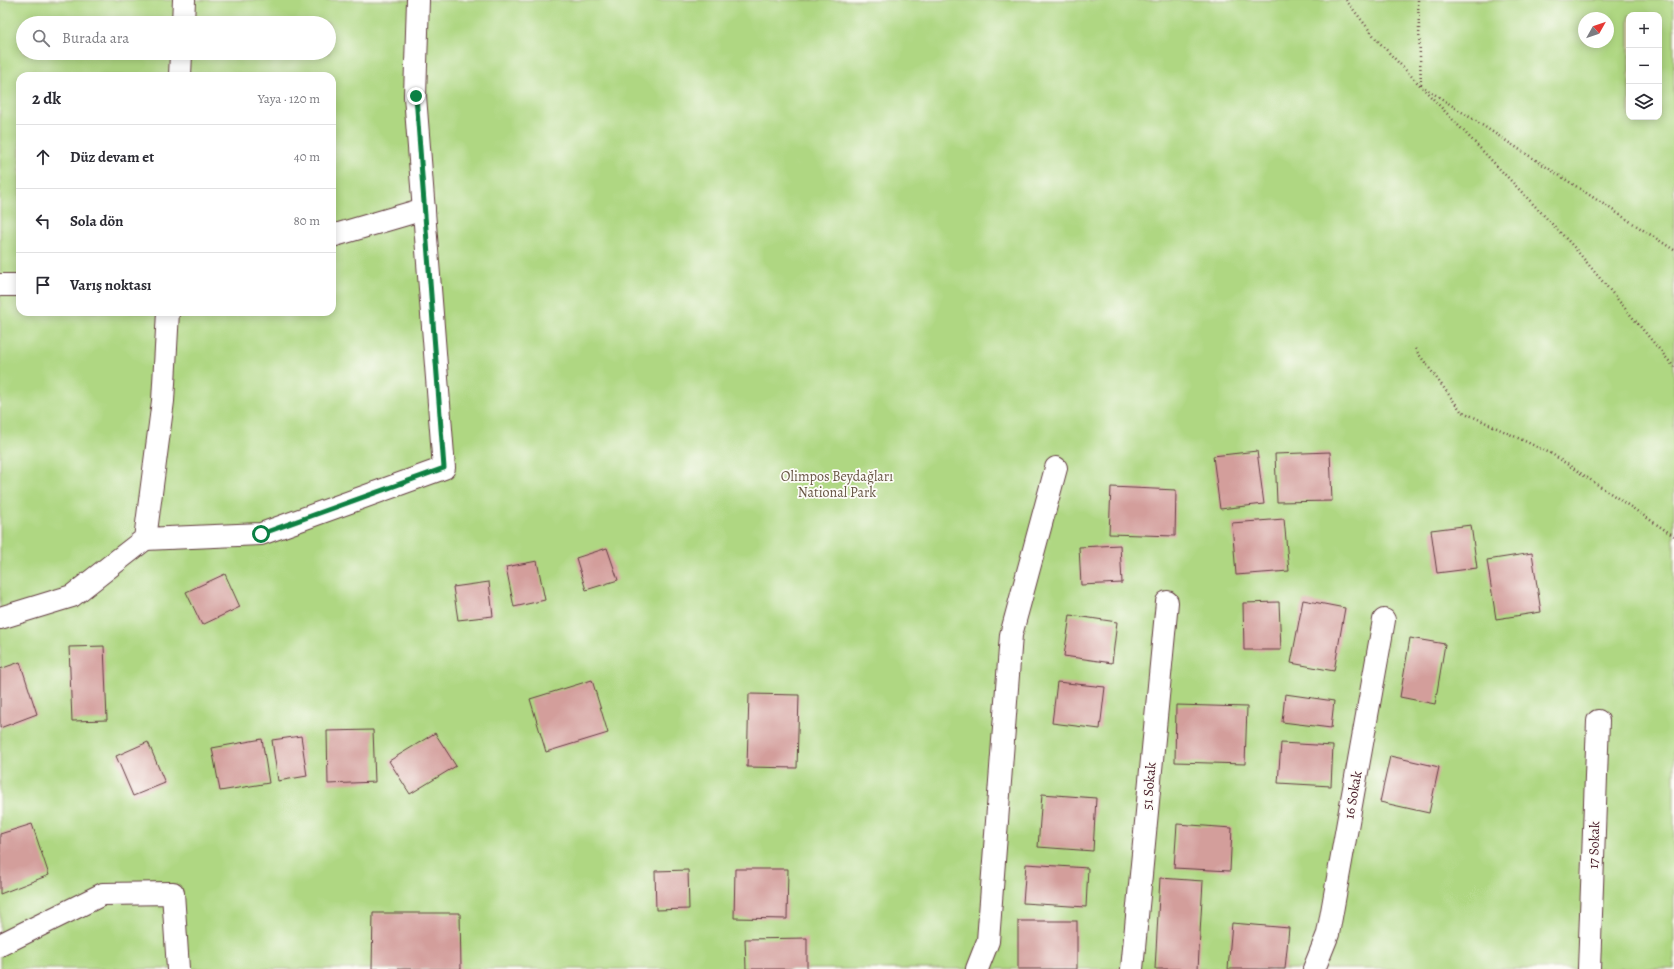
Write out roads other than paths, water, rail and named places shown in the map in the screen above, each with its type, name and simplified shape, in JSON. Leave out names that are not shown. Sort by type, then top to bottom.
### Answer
[{"type":"street","points":[[183,16],[184,0]]},
{"type":"street","points":[[0,618],[72,596],[145,539],[261,534],[444,468],[416,96],[418,0]]},
{"type":"street","points":[[180,72],[181,60]]},
{"type":"street","points":[[336,235],[424,209]]},
{"type":"street","points":[[0,285],[16,285]]},
{"type":"street","points":[[145,539],[163,401],[168,316]]},
{"type":"street","points":[[977,969],[988,941],[1011,635],[1056,468]]},
{"type":"street","name":"51 Sokak","points":[[1132,969],[1167,602]]},
{"type":"street","name":"16 Sokak","points":[[1314,969],[1328,934],[1384,620]]},
{"type":"street","name":"17 Sokak","points":[[1590,969],[1598,721]]},
{"type":"street","points":[[0,945],[103,894],[173,893],[178,969]]},
{"type":"park label","name":"Olimpos Beydağları National Park","points":[[837,484]]}]
